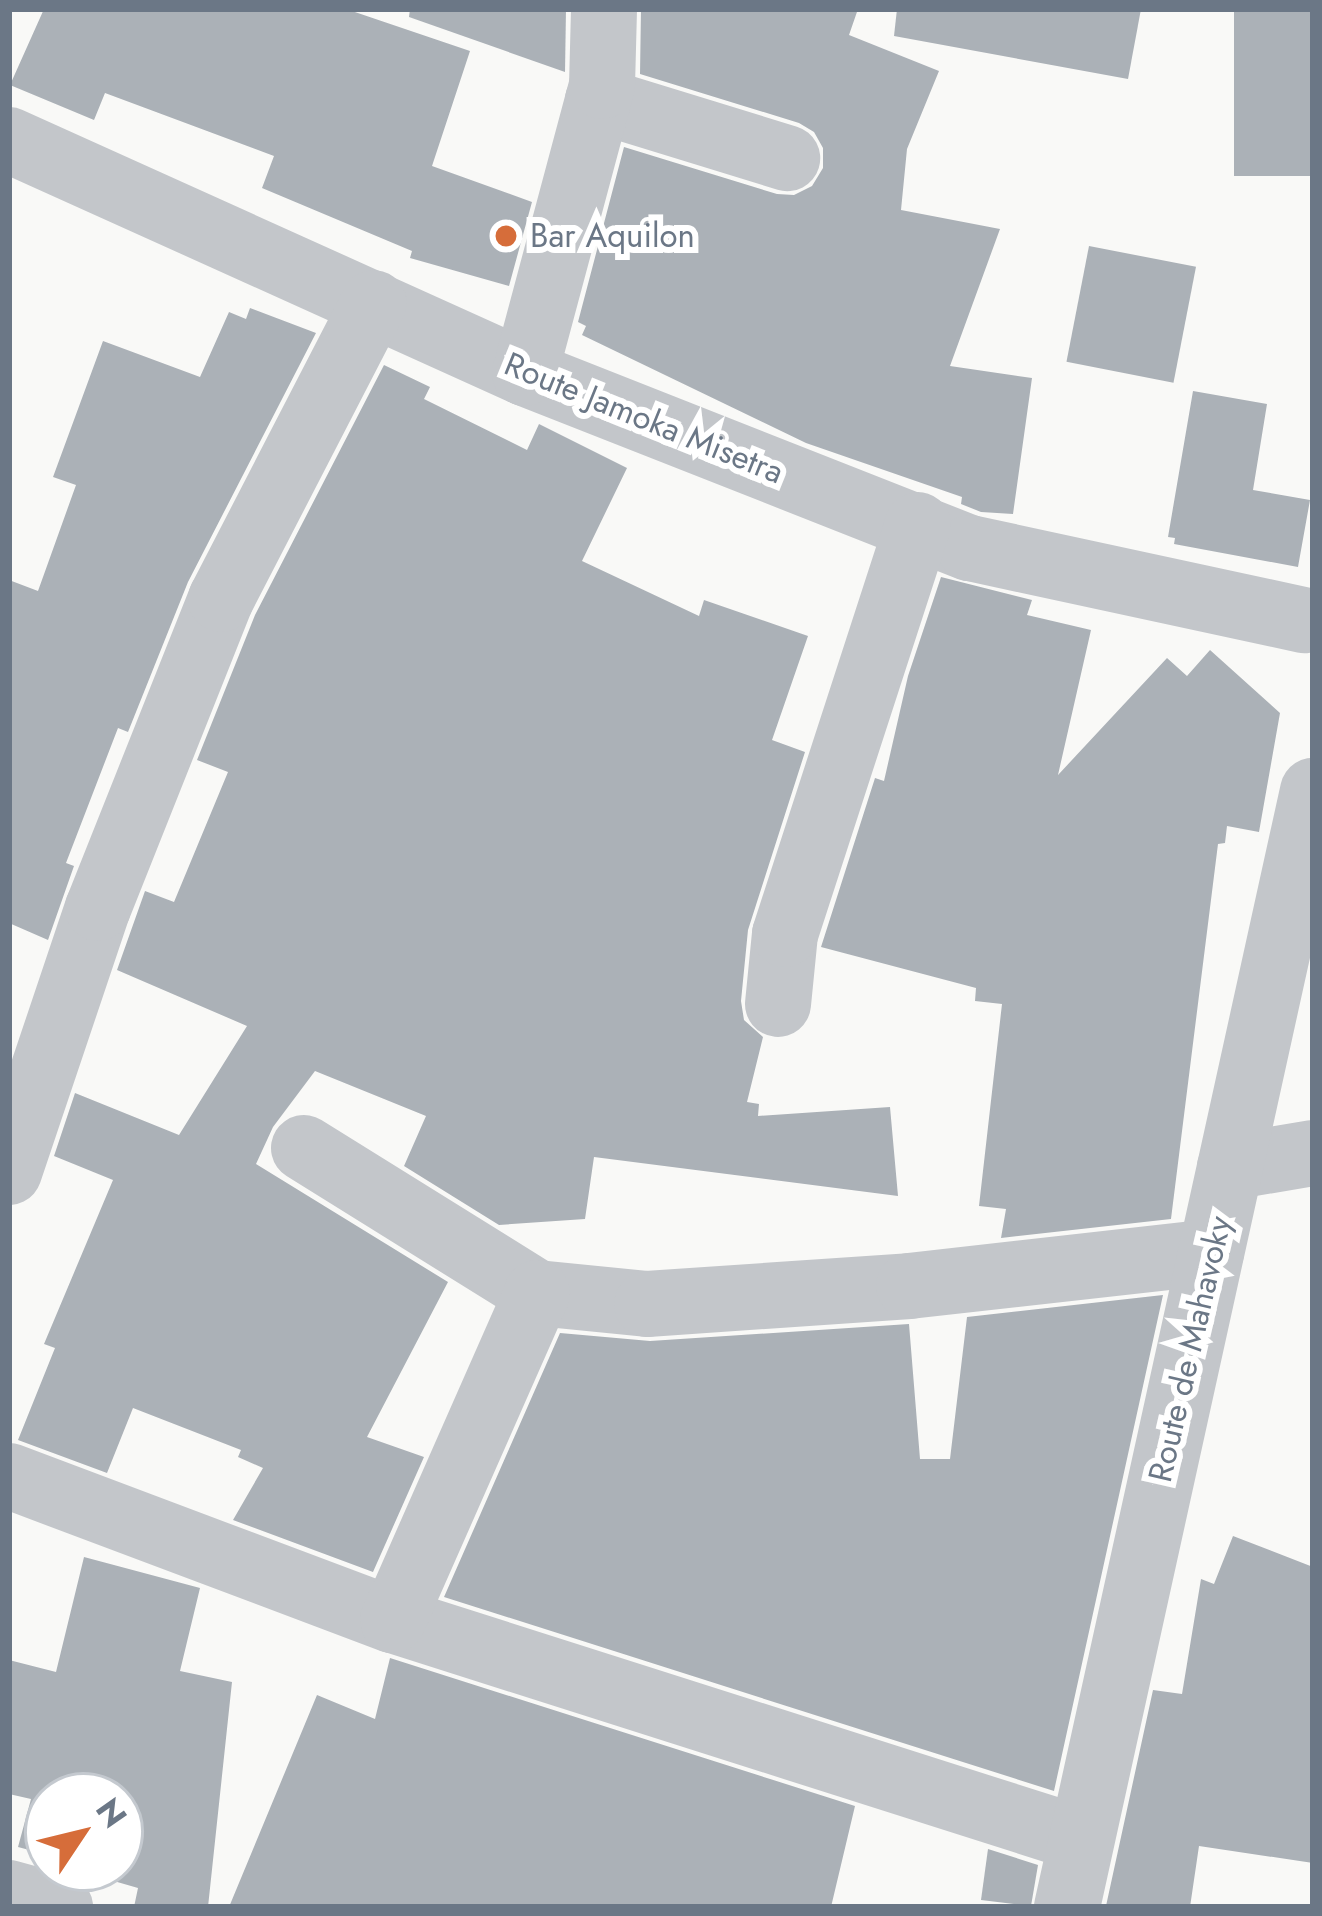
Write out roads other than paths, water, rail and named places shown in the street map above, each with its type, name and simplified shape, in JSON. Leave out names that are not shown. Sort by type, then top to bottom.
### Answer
[{"type":"street","points":[[525,373],[598,100],[604,9]]},
{"type":"street","points":[[598,100],[787,158]]},
{"type":"street","name":"Route Jamoka Misetra","points":[[9,140],[525,373],[970,548],[1310,630]]},
{"type":"street","points":[[9,1172],[98,908],[221,598],[374,303]]},
{"type":"street","points":[[778,1004],[785,934],[918,525]]},
{"type":"street","name":"Route de Mahavoky","points":[[1067,1907],[1313,791]]},
{"type":"street","points":[[304,1148],[537,1293],[647,1304],[909,1286],[1211,1252]]},
{"type":"street","points":[[1231,1167],[1313,1153]]},
{"type":"street","points":[[393,1620],[537,1293]]},
{"type":"street","points":[[9,1476],[393,1620],[1081,1839]]},
{"type":"street","points":[[9,1893],[60,1907]]},
{"type":"place","name":"Bar Aquilon","points":[[506,236]]}]
